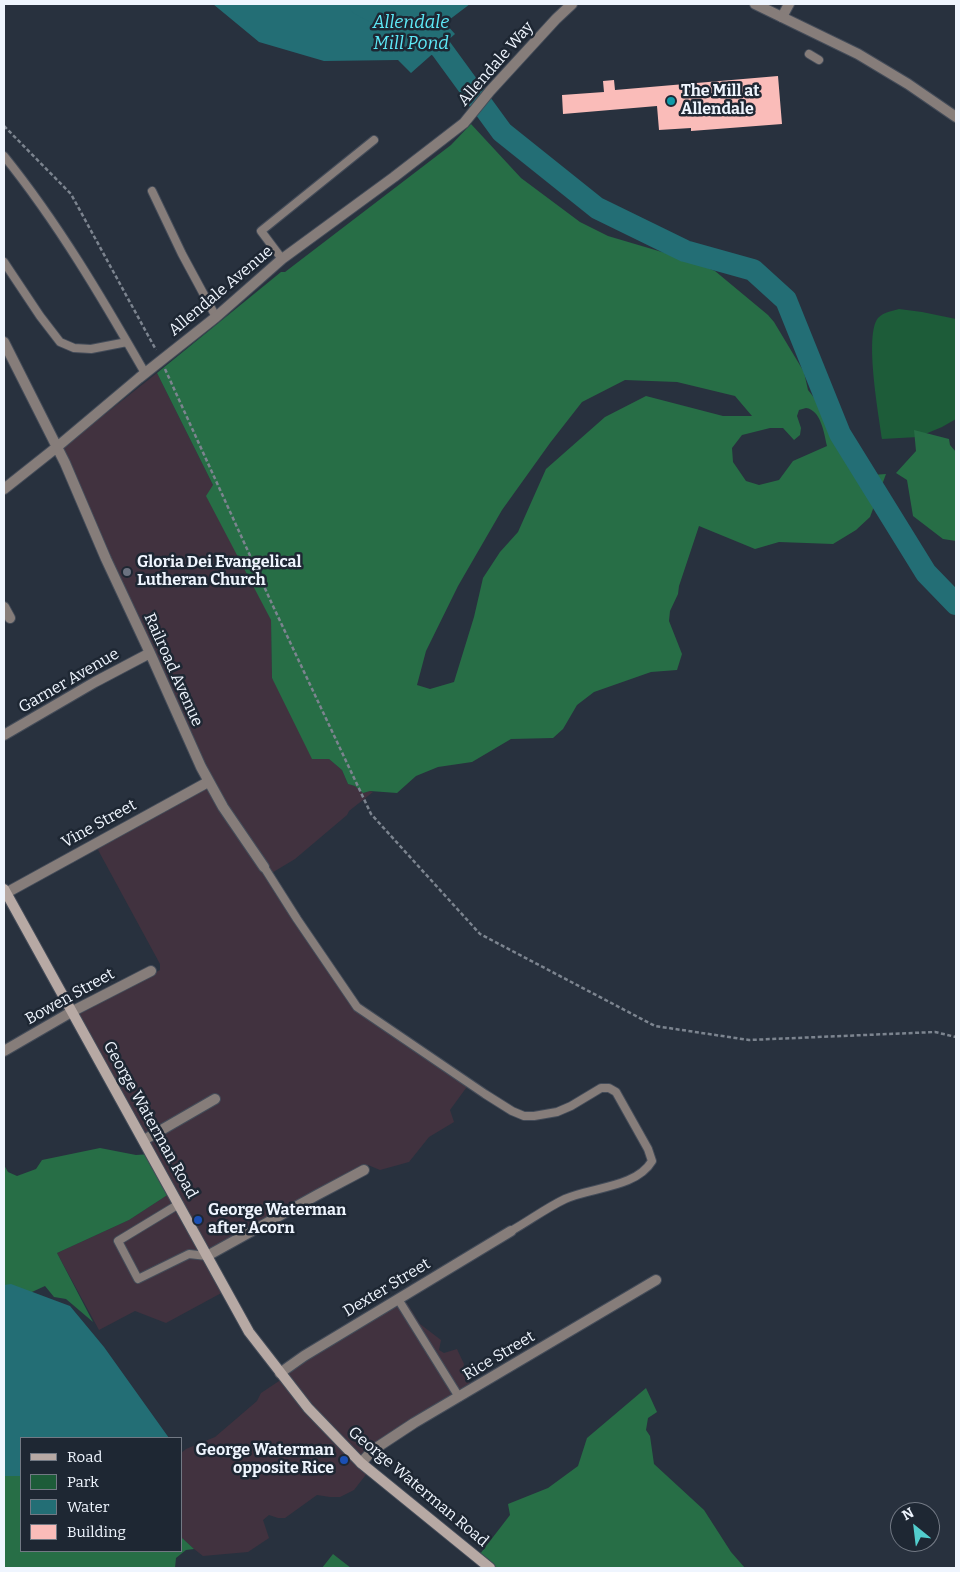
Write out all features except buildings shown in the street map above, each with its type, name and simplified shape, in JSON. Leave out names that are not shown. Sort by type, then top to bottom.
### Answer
[{"type":"main road","name":"George Waterman Road","points":[[5,891],[249,1332],[308,1408],[361,1463],[490,1568]]},
{"type":"street","name":"Allendale Way","points":[[464,123],[545,30],[572,4]]},
{"type":"street","points":[[755,4],[858,54],[908,84],[956,117]]},
{"type":"street","points":[[782,17],[789,4]]},
{"type":"street","name":"Allendale Avenue","points":[[4,489],[216,317],[282,259],[401,172],[464,123]]},
{"type":"street","name":"Railroad Avenue","points":[[4,342],[58,447],[106,559],[208,782],[264,867]]},
{"type":"street","points":[[4,607],[10,618]]},
{"type":"street","name":"Garner Avenue","points":[[4,735],[95,682],[150,653]]},
{"type":"street","name":"Vine Street","points":[[5,891],[208,782]]},
{"type":"street","name":"Bowen Street","points":[[4,1051],[73,1011],[151,971]]},
{"type":"street","points":[[144,1140],[215,1099]]},
{"type":"street","points":[[206,1256],[364,1170]]},
{"type":"street","name":"Dexter Street","points":[[280,1373],[304,1356],[511,1231]]},
{"type":"street","name":"Rice Street","points":[[361,1463],[373,1450],[656,1280]]},
{"type":"lane","points":[[809,54],[819,60]]},
{"type":"lane","points":[[282,259],[261,231],[374,140]]},
{"type":"lane","points":[[4,156],[26,183],[94,285],[145,373]]},
{"type":"lane","points":[[152,191],[182,254],[216,317]]},
{"type":"lane","points":[[4,262],[60,342],[74,348],[92,349],[127,342]]},
{"type":"lane","points":[[264,867],[357,1007],[485,1094],[512,1111],[524,1116],[557,1112],[601,1088],[609,1088],[616,1092],[648,1149],[652,1161],[646,1170],[631,1179],[565,1199],[511,1231]]},
{"type":"lane","points":[[179,1204],[118,1241],[138,1279],[189,1254],[206,1256]]},
{"type":"lane","points":[[398,1299],[459,1397]]},
{"type":"path","points":[[4,126],[71,194],[162,360],[273,606],[371,814],[480,934],[655,1026],[749,1040],[935,1032],[956,1037]]},
{"type":"shaded area","points":[[471,124],[521,178],[580,222],[608,236],[689,260],[715,271],[774,322],[804,372],[808,390],[819,404],[839,451],[872,475],[886,474],[870,517],[856,530],[833,544],[779,542],[755,549],[699,526],[678,594],[670,611],[669,621],[682,654],[677,670],[651,672],[594,692],[577,705],[563,729],[553,738],[511,739],[472,762],[438,767],[416,776],[397,793],[370,791],[363,793],[355,786],[348,784],[342,770],[329,759],[312,759],[272,678],[271,620],[206,496],[213,485],[157,373],[281,272],[285,272],[451,145]],"holes":[[[625,380],[677,382],[735,396],[752,416],[723,416],[646,396],[605,417],[546,469],[518,532],[500,552],[483,578],[474,617],[454,682],[430,689],[417,685],[426,651],[458,586],[502,510],[582,402]],[[806,408],[818,417],[827,446],[793,461],[779,480],[759,485],[746,481],[733,462],[732,448],[742,435],[770,428],[783,428],[794,440],[800,435],[801,428],[797,416],[799,410]]]},
{"type":"shaded area","points":[[157,373],[213,485],[271,620],[272,678],[329,759],[342,770],[348,784],[355,786],[363,793],[373,792],[295,859],[270,874],[358,1006],[469,1084],[450,1110],[454,1122],[429,1137],[409,1162],[380,1170],[368,1165],[210,1252],[225,1291],[166,1323],[135,1311],[99,1330],[57,1253],[129,1220],[172,1192],[76,1017],[79,1013],[160,970],[160,964],[97,848],[208,786],[154,658],[154,649],[103,548],[61,449]]},
{"type":"shaded area","points":[[914,430],[949,439],[950,445],[956,452],[956,541],[943,539],[913,516],[907,480],[896,473],[916,451]]},
{"type":"shaded area","points":[[100,1148],[136,1155],[151,1154],[172,1192],[129,1220],[57,1253],[93,1322],[66,1299],[54,1297],[45,1286],[21,1297],[4,1296],[4,1165],[8,1172],[17,1176],[36,1169],[42,1160]]},
{"type":"shaded area","points":[[404,1302],[407,1303],[420,1324],[441,1340],[439,1350],[444,1353],[457,1349],[464,1364],[463,1369],[474,1392],[362,1461],[368,1472],[354,1490],[340,1497],[317,1495],[285,1518],[269,1515],[263,1520],[269,1538],[248,1552],[203,1556],[182,1538],[182,1452],[215,1437],[257,1401],[261,1393],[282,1379],[283,1373]]},
{"type":"shaded area","points":[[646,1388],[657,1412],[648,1418],[646,1430],[650,1436],[654,1464],[704,1510],[731,1552],[745,1568],[492,1568],[480,1554],[510,1515],[508,1504],[548,1488],[578,1466],[587,1438]]},
{"type":"shaded area","points":[[20,1472],[20,1552],[182,1552],[182,1538],[194,1549],[186,1550],[176,1558],[175,1568],[4,1568],[4,1474]]},
{"type":"shaded area","points":[[333,1554],[351,1568],[322,1568]]},
{"type":"green space","points":[[899,309],[956,319],[956,419],[918,437],[882,439],[872,358],[872,341],[874,327],[878,318],[888,312]]},
{"type":"water","name":"Allendale Mill Pond","points":[[213,4],[470,4],[445,23],[455,34],[411,73],[398,60],[324,61],[259,42]]},
{"type":"water","points":[[11,1284],[70,1306],[104,1347],[168,1437],[20,1437],[20,1476],[4,1476],[4,1285]]},
{"type":"waterway","points":[[360,4],[440,47],[502,132],[597,208],[685,251],[753,270],[786,300],[840,434],[926,573],[956,604]]},
{"type":"place","name":"The Mill at Allendale","points":[[671,101]]},
{"type":"place","name":"Gloria Dei Evangelical Lutheran Church","points":[[127,572]]},
{"type":"place","name":"George Waterman after Acorn","points":[[198,1220]]},
{"type":"place","name":"George Waterman opposite Rice","points":[[344,1460]]}]
